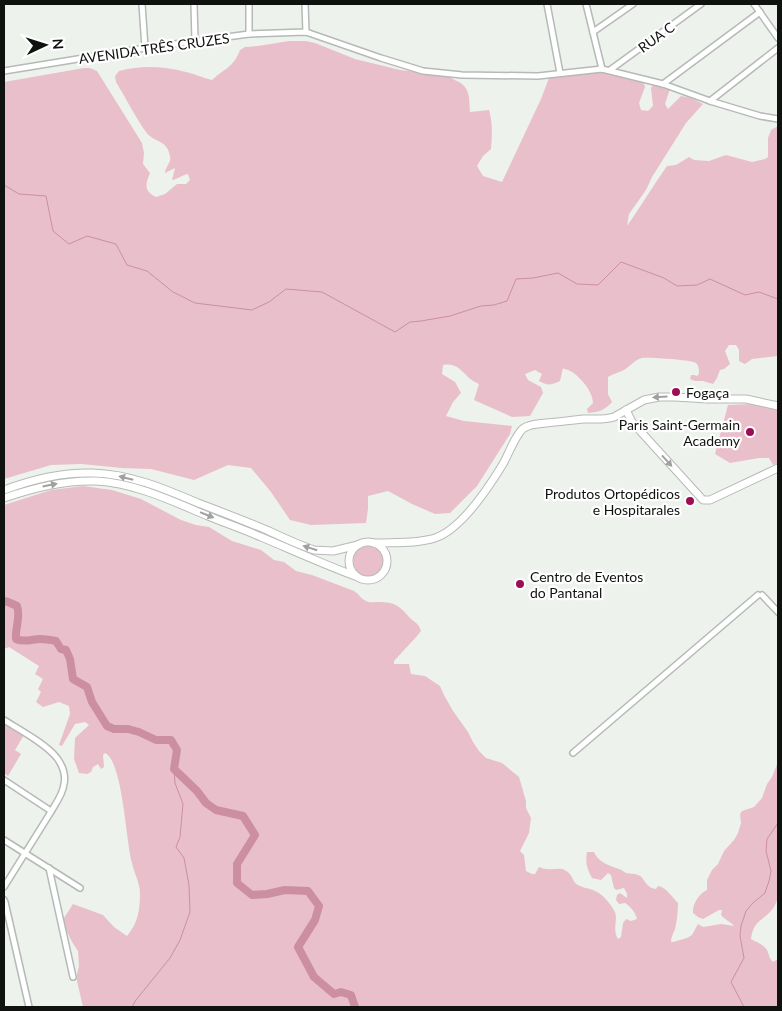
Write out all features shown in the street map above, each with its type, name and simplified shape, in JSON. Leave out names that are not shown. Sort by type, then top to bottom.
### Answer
[{"type":"main road","points":[[4,490],[31,481],[68,474],[94,473],[116,475],[177,494],[308,548],[332,551],[366,542],[406,542],[436,538],[448,532],[472,509],[503,464],[520,431],[525,427],[542,423],[614,417],[644,400],[652,398],[746,399],[778,406]]},
{"type":"main road","points":[[626,410],[632,422],[702,500],[710,500],[778,468]]},
{"type":"main road","points":[[614,417],[632,422]]},
{"type":"main road","points":[[4,498],[35,488],[72,481],[97,481],[138,488],[368,581],[375,580],[385,572],[387,565],[386,554],[382,548],[374,543]]},
{"type":"main road","points":[[386,554],[406,542]]},
{"type":"main road","points":[[355,576],[350,568],[349,560],[352,551],[358,545]]},
{"type":"street","points":[[142,4],[145,48]]},
{"type":"street","points":[[194,4],[195,41]]},
{"type":"street","points":[[249,4],[249,34]]},
{"type":"street","points":[[305,4],[306,32],[423,72],[462,75],[538,76],[602,69],[610,70],[662,84],[760,116],[778,119]]},
{"type":"street","points":[[548,4],[560,73]]},
{"type":"street","points":[[586,4],[602,69]]},
{"type":"street","points":[[594,32],[633,4]]},
{"type":"street","name":"RUA C","points":[[610,70],[701,4]]},
{"type":"street","points":[[754,4],[778,38]]},
{"type":"street","points":[[662,84],[760,12]]},
{"type":"street","name":"AVENIDA TRÊS CRUZES","points":[[4,71],[145,48],[249,34],[306,32]]},
{"type":"street","points":[[710,101],[778,48]]},
{"type":"street","points":[[573,753],[760,595],[778,612]]},
{"type":"street","points":[[4,720],[51,752],[58,759],[62,767],[65,783],[26,854],[4,887]]},
{"type":"street","points":[[4,780],[51,811]]},
{"type":"street","points":[[4,840],[80,888]]},
{"type":"street","points":[[49,868],[73,977]]},
{"type":"street","points":[[4,900],[29,1007]]},
{"type":"shaded area","points":[[289,41],[315,43],[355,59],[400,70],[448,75],[459,82],[466,88],[470,112],[489,110],[492,130],[491,149],[483,156],[477,166],[483,176],[502,182],[549,78],[610,73],[643,81],[645,87],[639,103],[641,110],[648,111],[653,106],[651,88],[654,84],[670,89],[665,104],[668,109],[681,96],[691,98],[703,104],[686,123],[652,177],[646,190],[629,214],[627,226],[667,166],[676,165],[689,157],[694,160],[709,161],[726,155],[752,162],[765,159],[768,157],[768,138],[771,130],[778,126],[778,356],[752,359],[745,364],[739,361],[739,350],[736,345],[729,345],[725,351],[730,364],[720,370],[713,384],[690,379],[691,375],[697,376],[699,374],[696,363],[670,359],[642,358],[622,371],[608,377],[608,394],[612,402],[602,410],[588,413],[587,409],[593,403],[592,399],[588,389],[578,377],[563,368],[560,381],[547,384],[539,381],[542,374],[535,370],[525,374],[528,380],[541,387],[543,393],[530,416],[512,417],[474,400],[479,384],[470,379],[457,367],[443,365],[442,374],[455,382],[461,393],[453,402],[446,416],[464,421],[512,426],[510,434],[477,486],[450,513],[435,514],[388,491],[368,496],[366,523],[311,525],[290,520],[271,492],[251,468],[228,465],[194,480],[151,469],[81,464],[51,465],[4,479],[4,82],[84,68],[97,71],[142,143],[144,153],[143,164],[150,173],[147,187],[149,192],[156,197],[165,194],[177,184],[186,184],[190,180],[188,174],[172,180],[175,168],[165,173],[170,160],[168,151],[163,144],[146,132],[138,120],[116,82],[115,76],[119,71],[144,67],[160,67],[212,80],[231,64],[240,50],[245,47]]},
{"type":"shaded area","name":"Paris Saint-Germain Academy","points":[[752,404],[778,410],[778,463],[773,465],[769,458],[730,463],[715,454],[728,405]]},
{"type":"shaded area","points":[[83,486],[112,490],[141,499],[181,520],[209,527],[232,541],[261,550],[274,560],[284,562],[296,571],[354,591],[367,602],[384,602],[400,608],[417,624],[421,631],[394,661],[394,664],[409,664],[411,674],[425,676],[440,686],[453,711],[479,751],[486,758],[502,763],[519,777],[526,801],[526,808],[531,818],[529,833],[520,851],[524,855],[526,871],[535,874],[539,867],[544,869],[562,869],[569,873],[578,885],[600,894],[615,912],[615,932],[618,939],[621,937],[623,923],[626,919],[631,921],[637,919],[627,904],[619,904],[616,900],[617,895],[620,893],[627,898],[627,894],[624,888],[616,890],[614,888],[611,875],[608,873],[601,880],[592,878],[587,865],[587,852],[594,852],[601,861],[608,865],[626,873],[640,876],[652,888],[656,889],[658,886],[664,888],[669,893],[678,903],[678,913],[671,942],[692,935],[698,924],[703,927],[721,924],[734,926],[721,915],[722,910],[703,919],[693,913],[694,906],[699,896],[707,890],[707,880],[712,870],[738,833],[741,823],[740,814],[742,811],[754,807],[762,798],[778,762],[778,898],[771,910],[755,925],[751,939],[767,950],[773,962],[778,959],[778,1007],[83,1007],[77,981],[78,951],[63,923],[64,918],[73,904],[103,915],[114,927],[127,936],[138,916],[140,889],[130,853],[120,786],[111,759],[105,753],[103,755],[104,767],[101,769],[98,764],[87,774],[79,773],[74,759],[75,738],[89,725],[85,722],[75,724],[62,746],[59,745],[70,714],[69,706],[59,702],[43,707],[36,702],[41,692],[38,689],[43,679],[35,674],[39,666],[9,647],[4,649],[4,505],[51,490]]},
{"type":"shaded area","points":[[369,546],[381,553],[383,562],[381,569],[375,575],[368,577],[361,575],[357,571],[353,559],[361,548]]},
{"type":"shaded area","points":[[4,722],[24,735],[15,750],[21,754],[8,776],[4,773]]},
{"type":"waterway","points":[[4,185],[19,194],[46,196],[53,231],[69,244],[87,236],[116,244],[127,265],[147,271],[173,292],[195,303],[252,310],[269,302],[286,289],[322,292],[395,332],[410,322],[450,316],[481,306],[507,301],[516,279],[558,273],[577,284],[598,285],[621,262],[664,278],[677,286],[697,285],[710,279],[745,295],[759,292],[778,299]]},
{"type":"waterway","points":[[4,601],[17,606],[16,639],[22,641],[40,639],[56,641],[61,649],[66,650],[70,659],[73,679],[87,687],[92,702],[107,726],[114,729],[128,729],[139,732],[156,740],[171,740],[177,750],[174,769],[197,791],[206,803],[216,810],[243,816],[255,835],[237,864],[237,883],[252,895],[285,890],[308,891],[319,906],[315,920],[298,947],[314,977],[334,994],[341,992],[351,995],[355,1007]]},
{"type":"waterway","points":[[132,1007],[170,958],[180,940],[190,912],[189,885],[184,858],[176,847],[180,837],[183,804],[175,783],[174,769]]},
{"type":"waterway","points":[[744,1007],[731,982],[744,958],[740,936],[741,926],[746,911],[765,893],[771,871],[766,851],[767,839],[778,823]]},
{"type":"place","name":"Fogaça","points":[[676,392]]},
{"type":"place","name":"Paris Saint-Germain Academy","points":[[750,432]]},
{"type":"place","name":"Produtos Ortopédicos e Hospitarales","points":[[690,501]]},
{"type":"place","name":"Centro de Eventos do Pantanal","points":[[520,584]]}]
